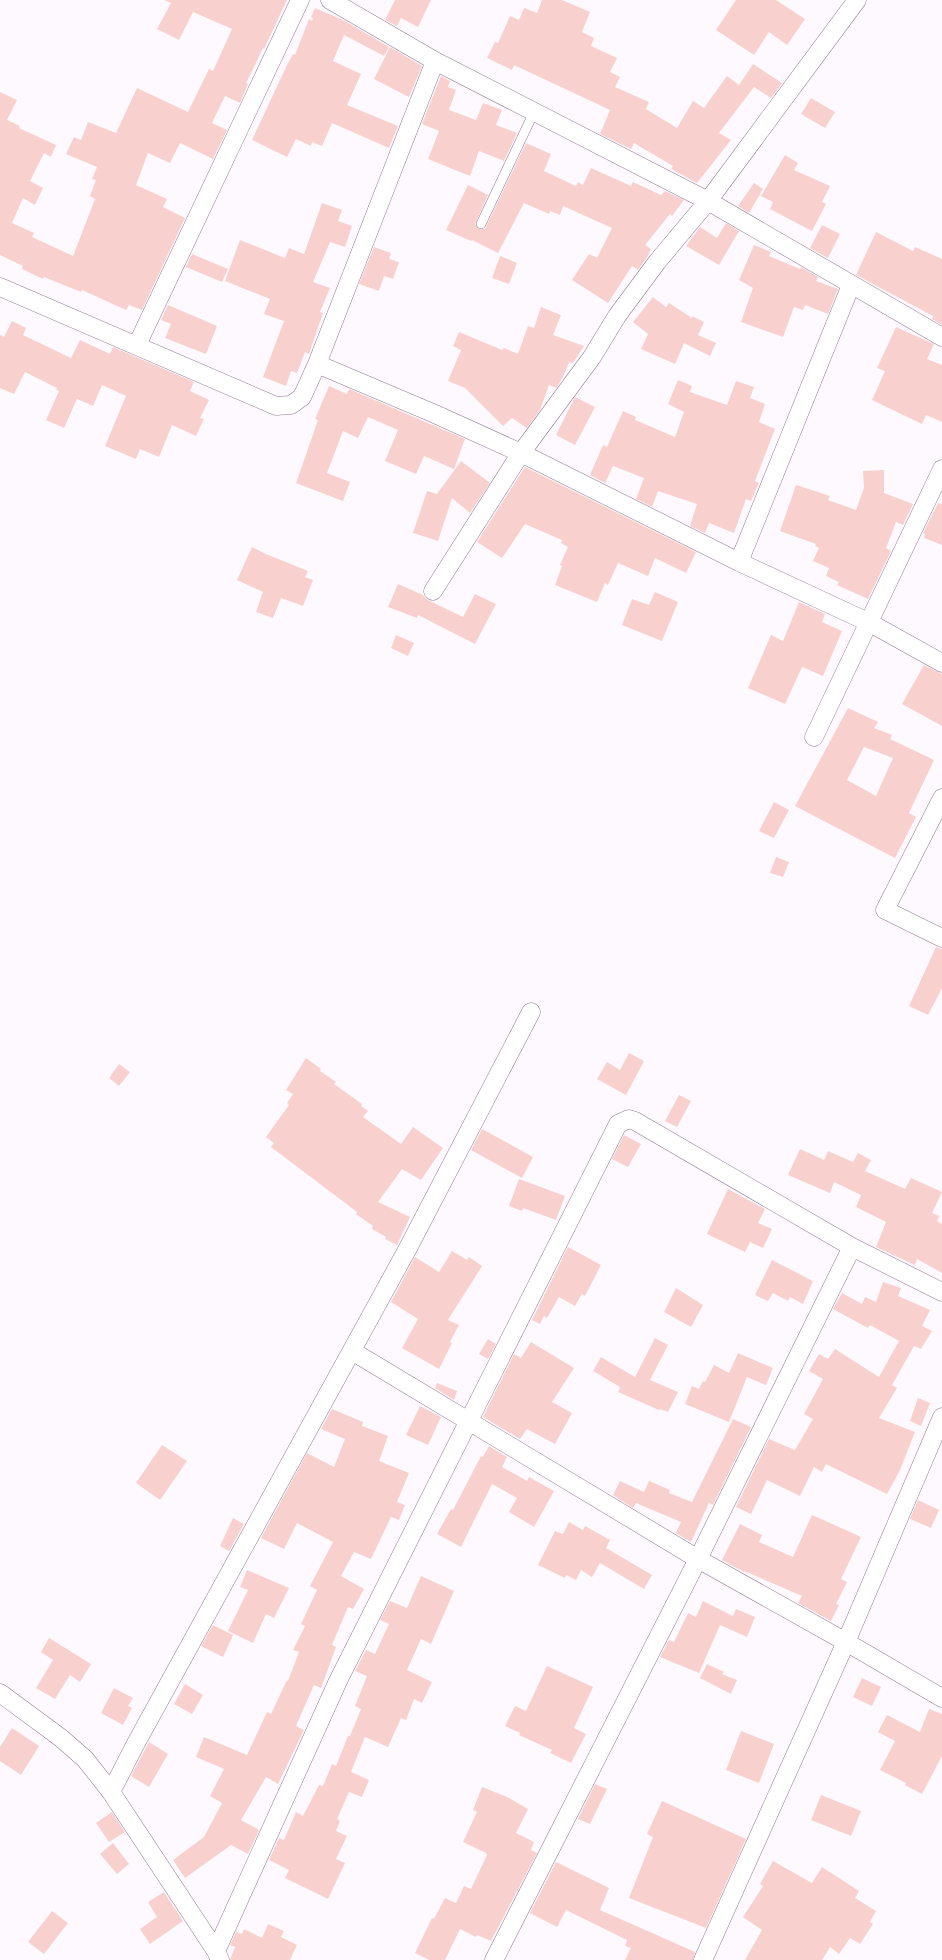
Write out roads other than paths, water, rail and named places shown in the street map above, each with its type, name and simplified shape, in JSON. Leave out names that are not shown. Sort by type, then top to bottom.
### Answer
[{"type":"street","points":[[137,345],[300,0]]},
{"type":"street","points":[[331,0],[435,61],[708,201],[942,337]]},
{"type":"street","points":[[433,592],[521,453],[592,357],[616,316],[657,262],[708,201],[857,0]]},
{"type":"street","points":[[0,287],[276,406],[291,405],[302,397],[317,364],[435,61]]},
{"type":"street","points":[[739,562],[851,285]]},
{"type":"street","points":[[317,364],[521,453],[739,562],[870,623],[942,663]]},
{"type":"street","points":[[814,737],[942,470]]},
{"type":"street","points":[[942,798],[885,910],[942,938]]},
{"type":"street","points":[[111,1792],[407,1250],[531,1012]]},
{"type":"street","points":[[218,1956],[338,1681],[618,1124],[623,1120],[635,1121],[852,1247],[942,1292]]},
{"type":"street","points":[[494,1960],[698,1559],[852,1247]]},
{"type":"street","points":[[352,1351],[698,1559],[942,1698]]},
{"type":"street","points":[[703,1960],[846,1642],[942,1417]]},
{"type":"street","points":[[0,1694],[62,1738],[85,1759],[111,1792],[218,1956]]},
{"type":"lane","points":[[481,224],[534,112]]}]
